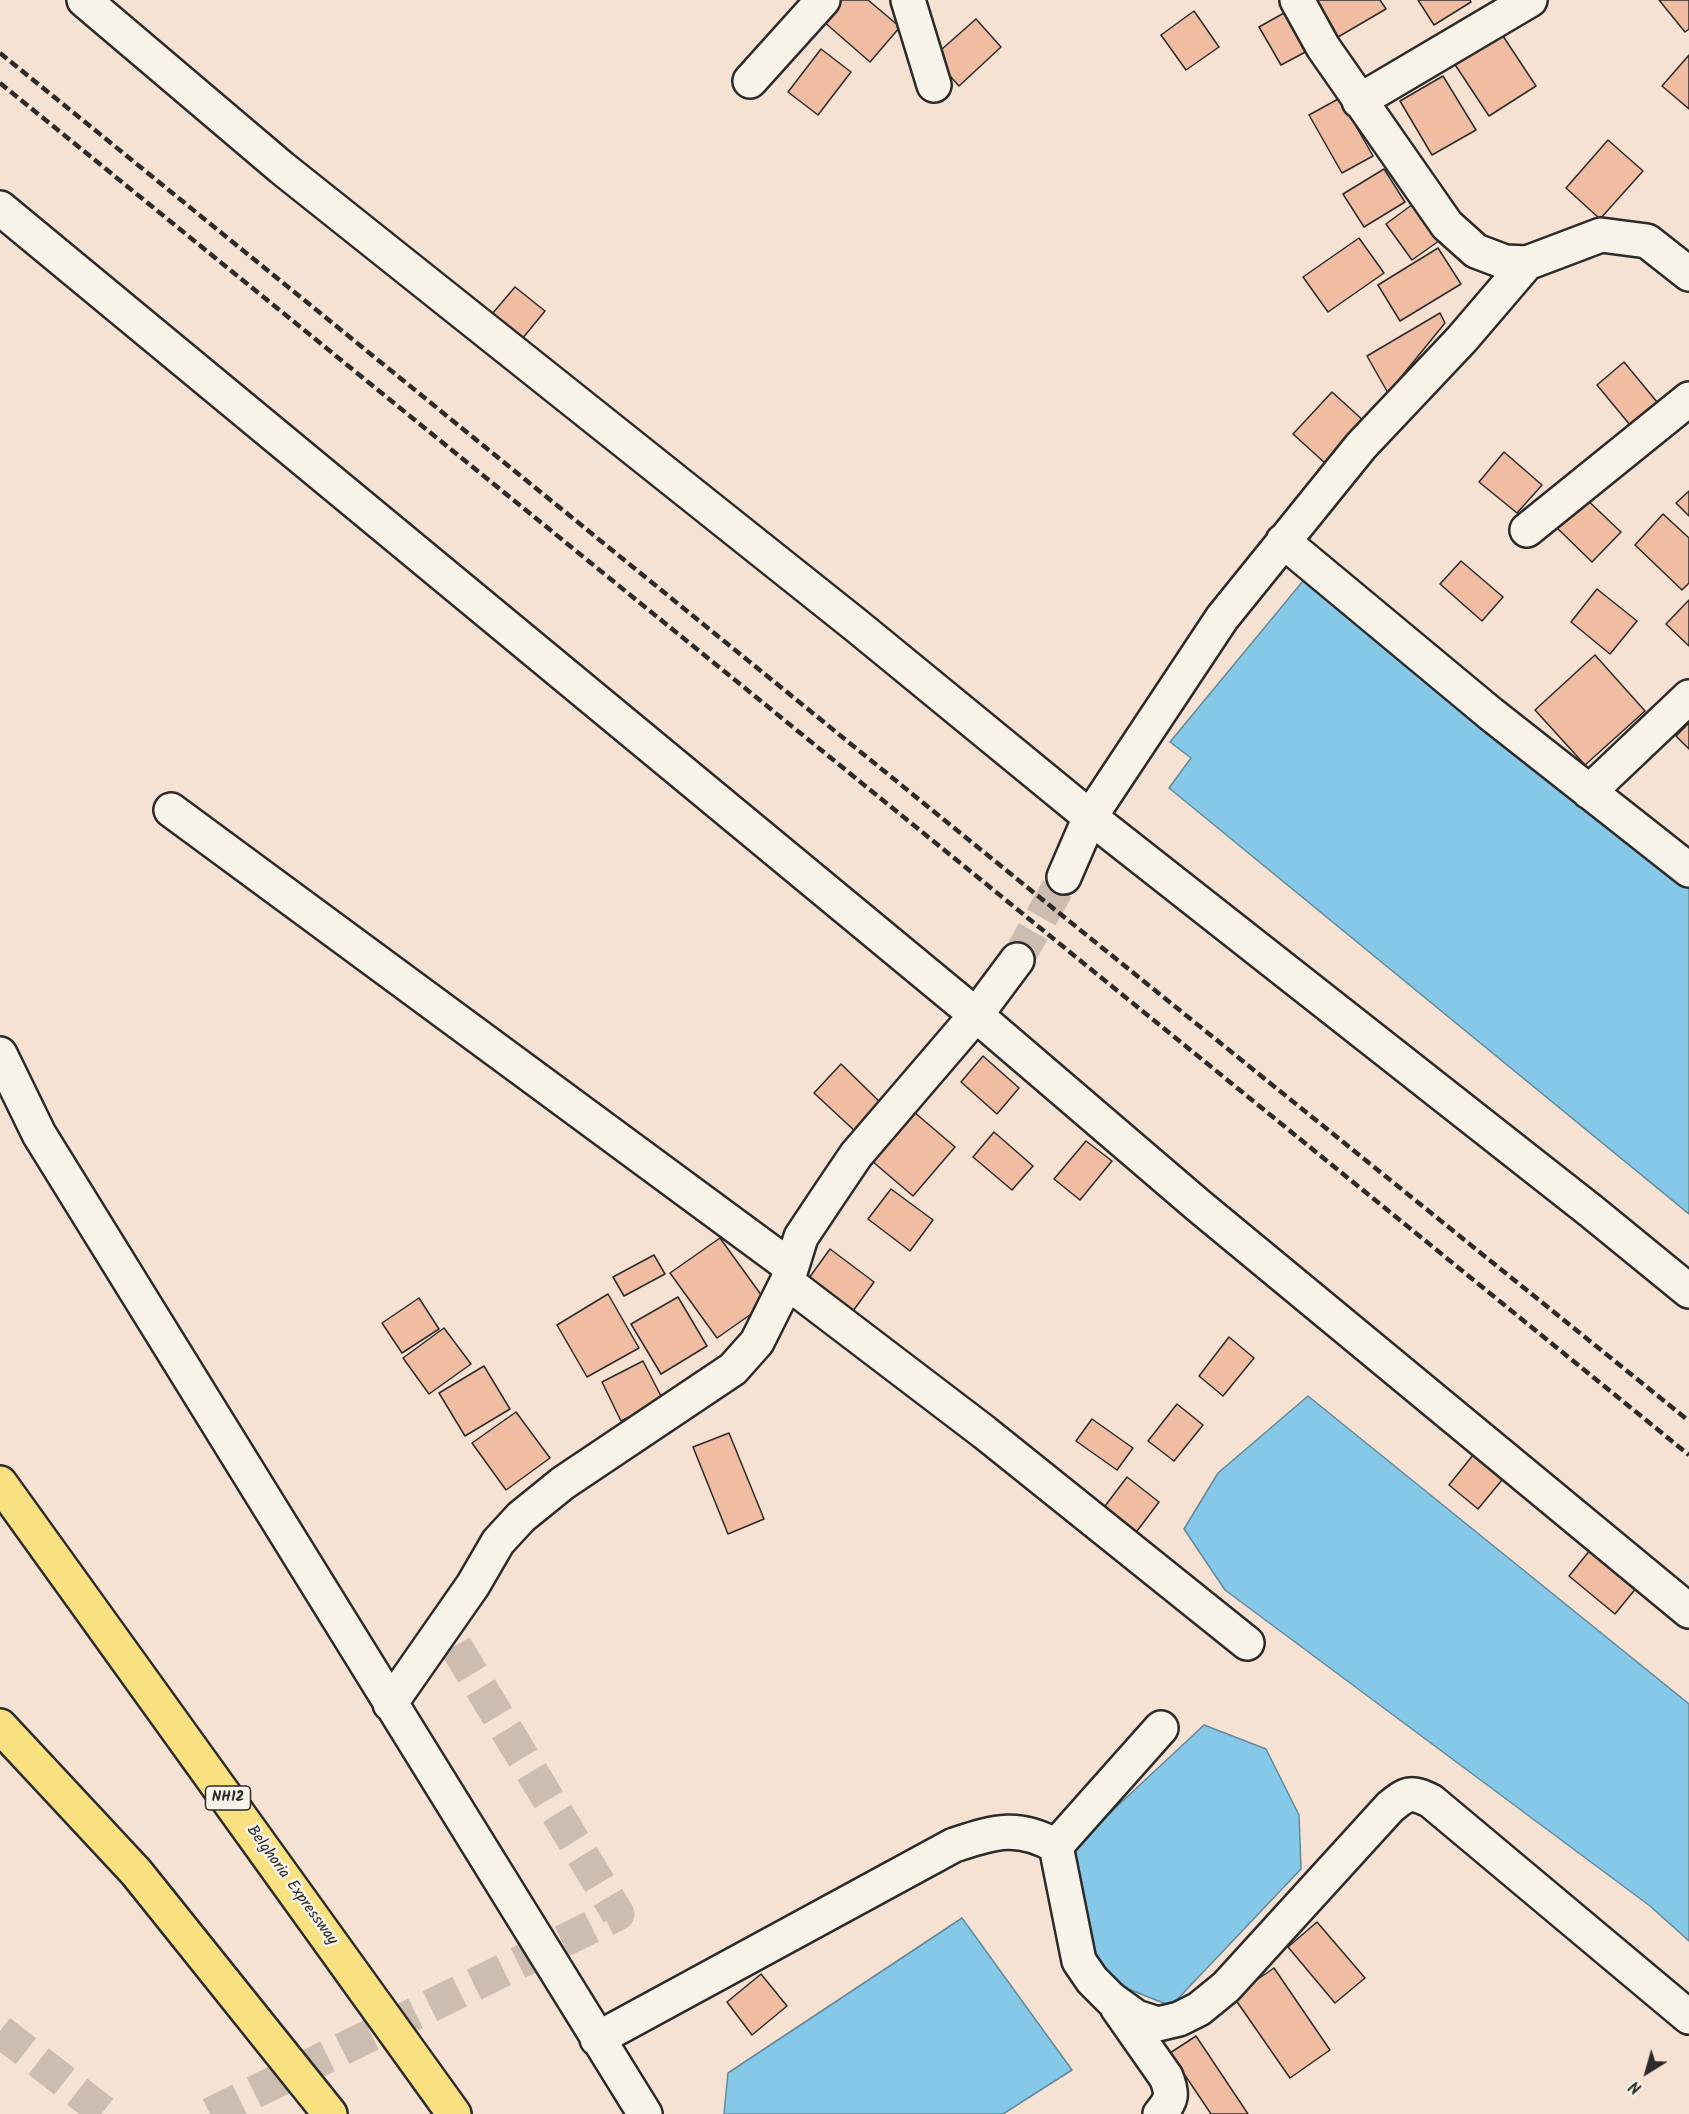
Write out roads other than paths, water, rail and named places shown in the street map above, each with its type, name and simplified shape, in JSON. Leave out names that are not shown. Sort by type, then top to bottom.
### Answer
[{"type":"highway","name":"Belghoria Expressway","points":[[0,1483],[454,2114]]},
{"type":"highway","points":[[0,1726],[136,1872],[330,2114]]},
{"type":"street","points":[[84,0],[282,168],[857,626],[1090,817],[1591,1211],[1689,1291]]},
{"type":"street","points":[[750,81],[823,0]]},
{"type":"street","points":[[908,0],[934,85]]},
{"type":"street","points":[[1297,0],[1323,47],[1447,225],[1476,251],[1505,262],[1527,263],[1600,235],[1647,241],[1689,274]]},
{"type":"street","points":[[1359,101],[1530,0]]},
{"type":"street","points":[[0,208],[976,1015],[1199,1206],[1689,1611]]},
{"type":"street","points":[[1064,877],[1090,817],[1222,618],[1361,446],[1462,339],[1527,263]]},
{"type":"street","points":[[1527,530],[1689,399]]},
{"type":"street","points":[[1283,541],[1491,714],[1689,870]]},
{"type":"street","points":[[1589,792],[1689,697]]},
{"type":"street","points":[[171,810],[789,1275],[1247,1643]]},
{"type":"street","points":[[390,1704],[473,1585],[498,1542],[521,1517],[564,1483],[733,1369],[757,1342],[789,1275],[801,1237],[856,1155],[976,1015],[1017,960]]},
{"type":"street","points":[[0,1054],[39,1134],[645,2114]]},
{"type":"street","points":[[1056,1846],[1161,1728]]},
{"type":"street","points":[[1056,1846],[1078,1960],[1092,1980],[1111,1999],[1136,2017],[1158,2024],[1179,2019],[1199,2009],[1226,1986],[1390,1807],[1403,1796],[1416,1793],[1431,1801],[1689,2017]]},
{"type":"street","points":[[597,2039],[954,1845],[984,1835],[1020,1832],[1039,1837],[1056,1846]]},
{"type":"street","points":[[1111,1999],[1166,2077],[1171,2089],[1169,2103],[1160,2114]]},
{"type":"water","points":[[1303,581],[1689,887],[1689,1214],[1169,788],[1191,758],[1170,742]]},
{"type":"water","points":[[1308,1396],[1689,1704],[1689,1941],[1650,1906],[1225,1590],[1184,1529],[1218,1473]]},
{"type":"water","points":[[1204,1725],[1266,1749],[1299,1815],[1301,1869],[1171,2006],[1103,1979],[1066,1854]]},
{"type":"water","points":[[962,1918],[1072,2070],[1003,2114],[724,2114],[728,2073]]},
{"type":"tunnel","points":[[1017,960],[1064,877]]},
{"type":"tunnel","points":[[210,2114],[618,1914],[444,1627]]},
{"type":"tunnel","points":[[0,2031],[106,2114]]},
{"type":"railway","points":[[0,53],[1689,1421]]},
{"type":"railway","points":[[0,83],[1689,1455]]}]
